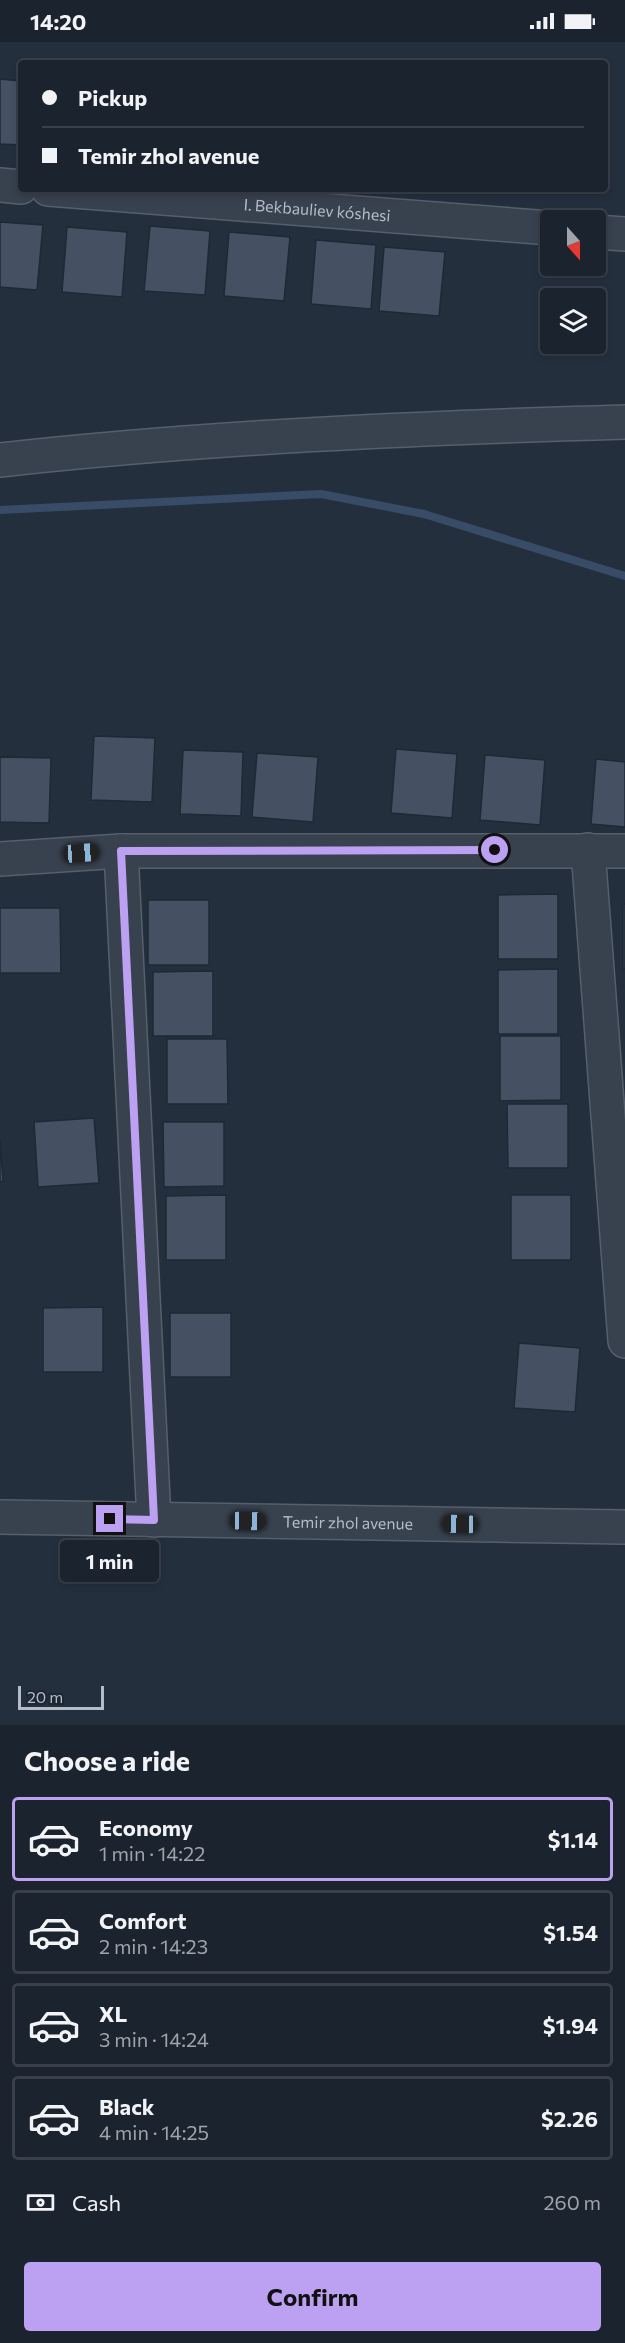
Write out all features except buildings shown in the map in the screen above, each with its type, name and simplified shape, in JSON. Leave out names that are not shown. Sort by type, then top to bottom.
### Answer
[{"type":"street","points":[[0,185],[18,187]]},
{"type":"street","name":"I. Bekbauliev kóshesi","points":[[87,192],[540,227]]},
{"type":"street","points":[[606,233],[625,234]]},
{"type":"street","points":[[0,460],[104,449],[439,427],[625,422]]},
{"type":"street","points":[[588,850],[625,1341]]},
{"type":"street","points":[[121,851],[154,1520]]},
{"type":"street","points":[[0,859],[121,851],[625,851]]},
{"type":"street","name":"Temir zhol avenue","points":[[0,1517],[625,1527]]},
{"type":"waterway","points":[[0,510],[321,494],[424,514],[625,576]]},
{"type":"route","points":[[110,1519],[154,1520],[121,851],[495,850]]}]
